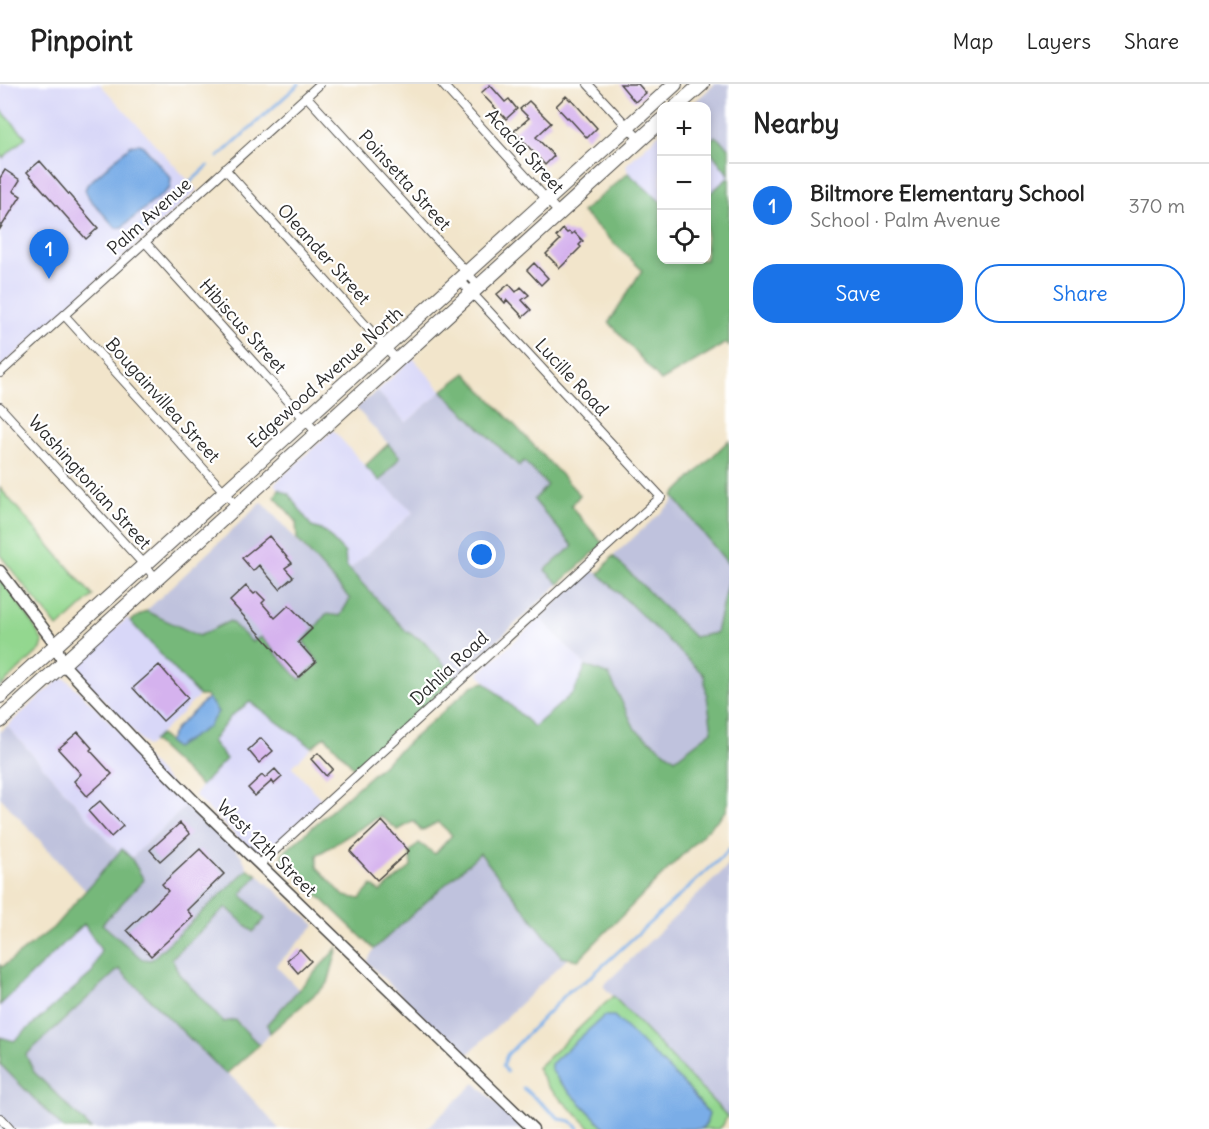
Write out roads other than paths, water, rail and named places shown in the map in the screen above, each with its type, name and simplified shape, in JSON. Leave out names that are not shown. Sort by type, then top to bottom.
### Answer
[{"type":"main road","name":"Edgewood Avenue North","points":[[0,696],[675,84]]},
{"type":"main road","points":[[682,102],[702,84]]},
{"type":"main road","name":"Edgewood Avenue North","points":[[0,720],[657,125]]},
{"type":"street","name":"Palm Avenue","points":[[0,374],[320,84]]},
{"type":"street","name":"Acacia Street","points":[[442,84],[559,213]]},
{"type":"street","points":[[588,84],[640,140]]},
{"type":"street","name":"Poinsetta Street","points":[[306,97],[463,276]]},
{"type":"street","name":"Oleander Street","points":[[225,169],[397,360]]},
{"type":"street","name":"Hibiscus Street","points":[[145,242],[317,433]]},
{"type":"street","name":"Lucille Road","points":[[463,276],[660,497]]},
{"type":"street","name":"Bougainvillea Street","points":[[64,316],[237,506]]},
{"type":"street","name":"Washingtonian Street","points":[[0,407],[157,579]]},
{"type":"street","name":"Dahlia Road","points":[[260,864],[660,497]]},
{"type":"street","name":"West 12th Street","points":[[0,571],[56,645],[63,664],[149,755],[533,1129]]},
{"type":"street","points":[[0,1118],[10,1129]]},
{"type":"water","points":[[142,145],[171,178],[170,188],[122,227],[116,228],[89,198],[85,190],[87,185],[130,146]]},
{"type":"water","points":[[208,698],[218,712],[208,727],[175,748],[168,742],[176,728]]},
{"type":"water","points":[[604,1016],[614,1016],[688,1088],[709,1114],[706,1124],[701,1129],[606,1129],[559,1081],[551,1069],[551,1064]]},
{"type":"waterway","points":[[218,157],[299,84]]},
{"type":"waterway","points":[[131,236],[208,166]]},
{"type":"waterway","points":[[507,1072],[503,1066],[507,1055],[570,990],[587,980],[729,849]]},
{"type":"waterway","points":[[523,1088],[560,1119],[571,1121],[579,1129]]},
{"type":"place","name":"Biltmore Elementary School","points":[[49,279]]}]
